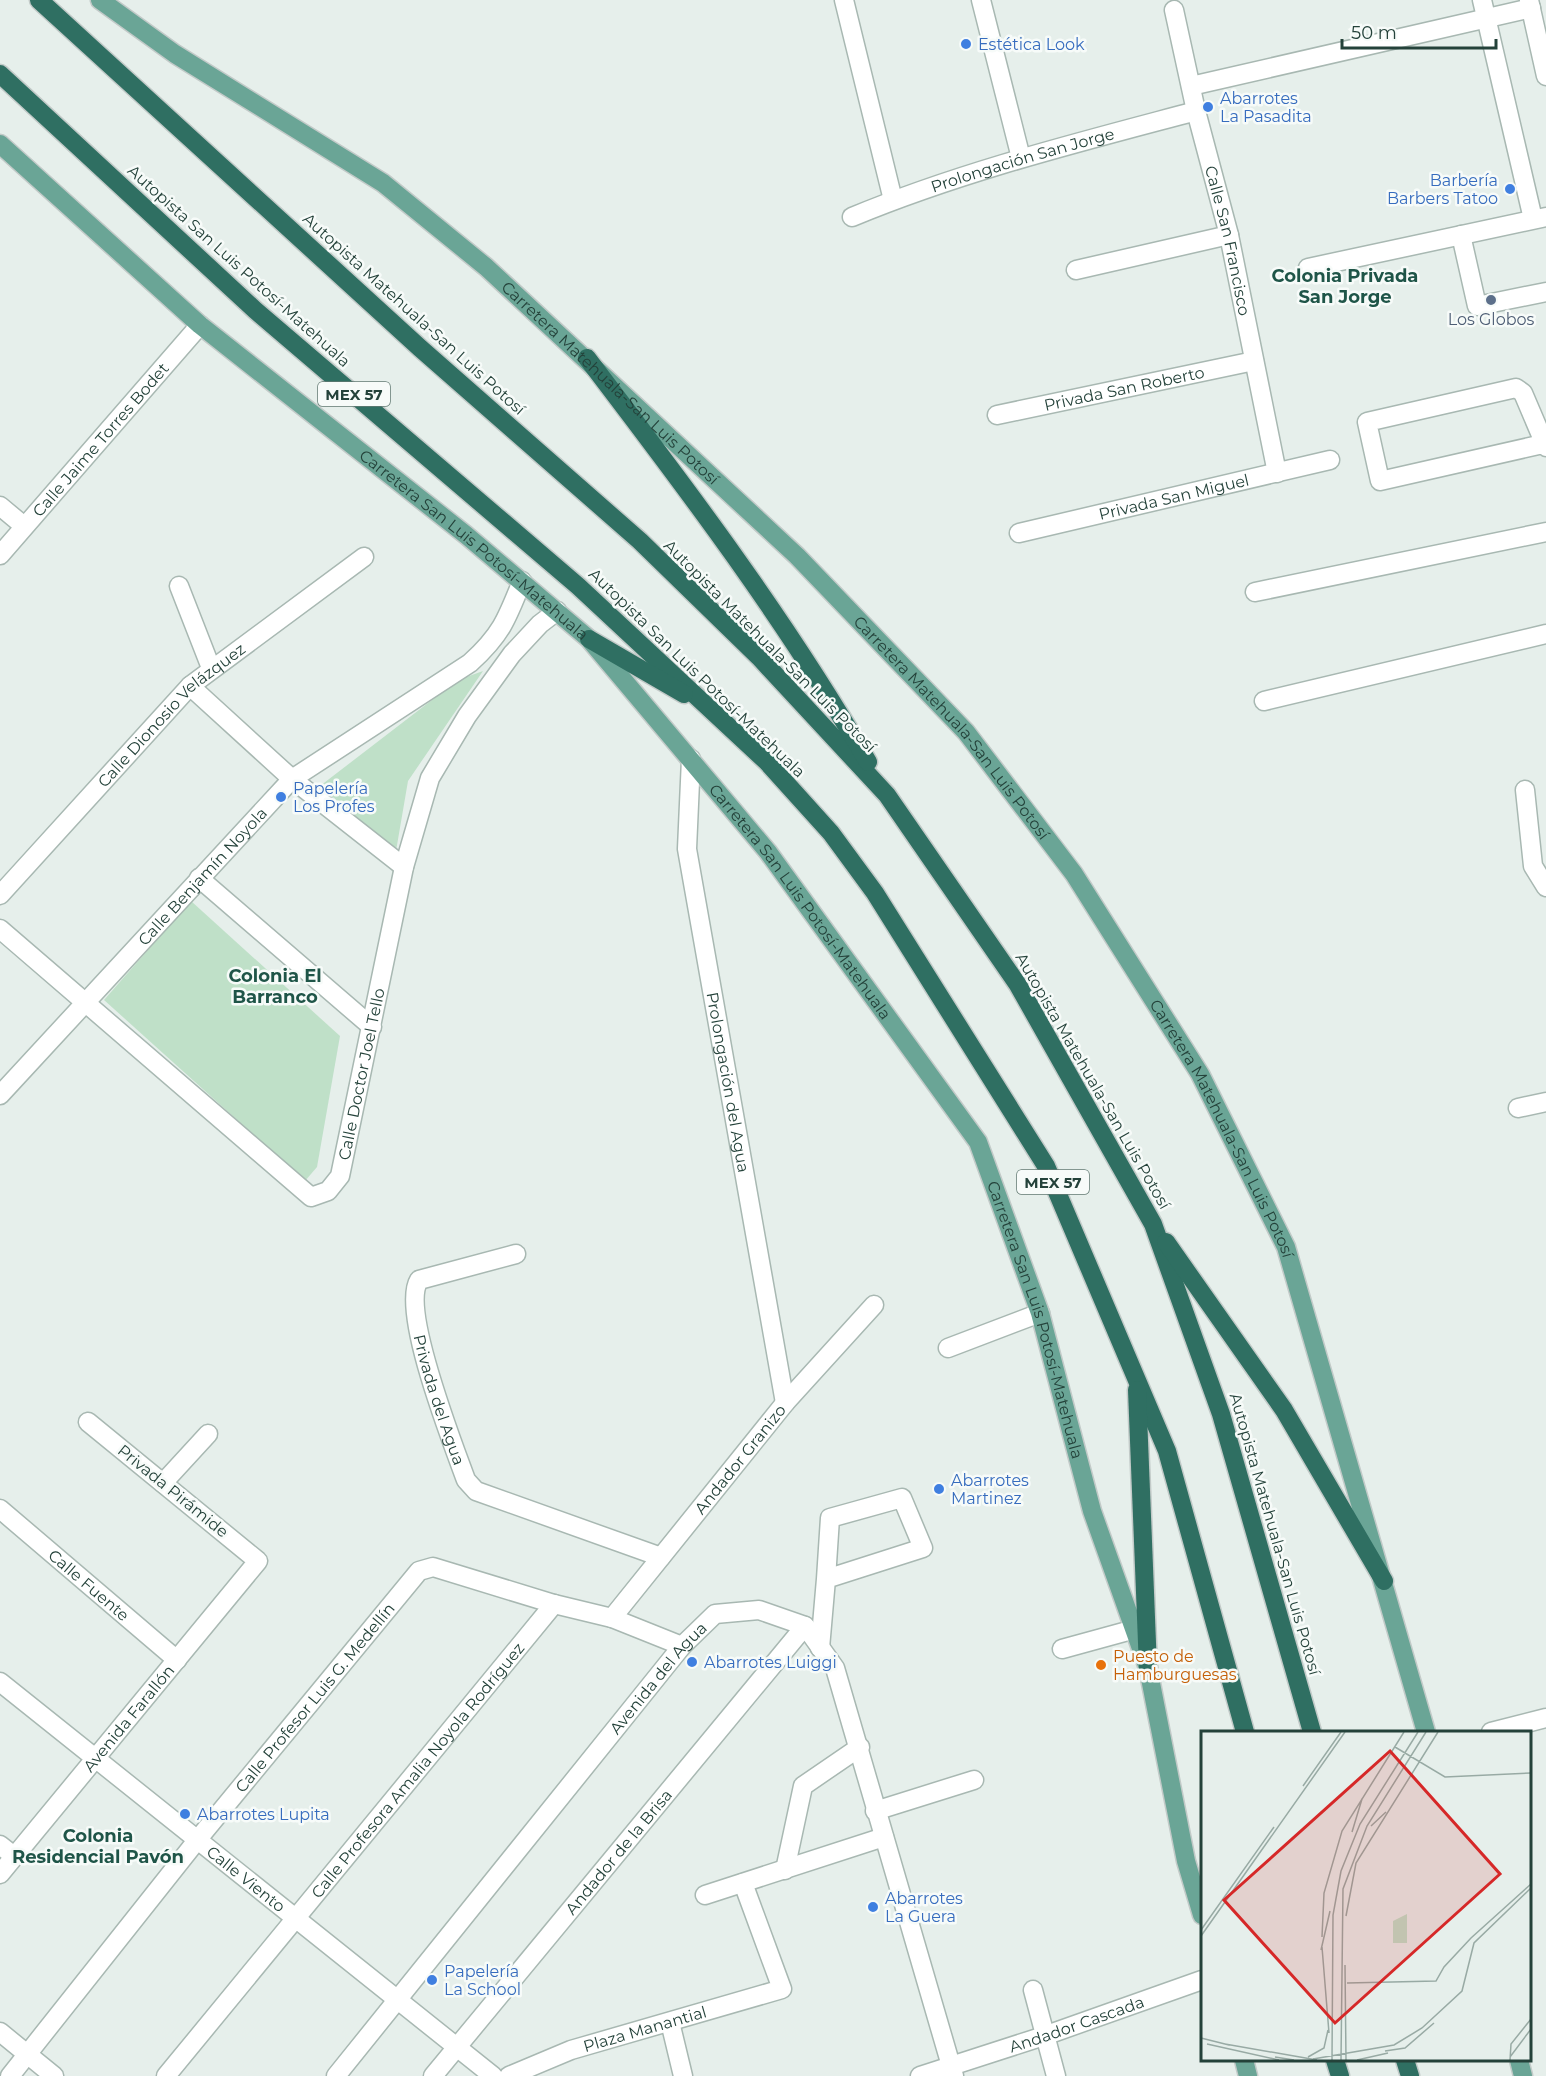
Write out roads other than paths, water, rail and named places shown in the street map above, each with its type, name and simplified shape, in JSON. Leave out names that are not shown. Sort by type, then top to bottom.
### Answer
[{"type":"highway","name":"Autopista Matehuala-San Luis Potosí","points":[[39,0],[420,348],[640,541],[759,657],[888,795],[1018,985],[1153,1224],[1221,1414],[1312,1731]]},
{"type":"highway","name":"Autopista San Luis Potosí-Matehuala","points":[[0,74],[255,310],[578,586],[767,762],[831,832],[875,893],[1046,1166],[1167,1451],[1245,1731]]},
{"type":"highway","points":[[587,358],[772,609],[842,717],[888,795]]},
{"type":"highway","points":[[589,639],[712,710]]},
{"type":"highway","points":[[1153,1224],[1284,1410],[1384,1581]]},
{"type":"highway","points":[[1136,1380],[1149,1668]]},
{"type":"highway","points":[[1335,2061],[1340,2076]]},
{"type":"highway","points":[[1405,2061],[1410,2076]]},
{"type":"main road","name":"Carretera Matehuala-San Luis Potosí","points":[[100,0],[175,54],[383,183],[486,267],[587,358],[797,556],[966,732],[1074,874],[1200,1074],[1286,1247],[1426,1731]]},
{"type":"main road","name":"Carretera San Luis Potosí-Matehuala","points":[[0,144],[200,325],[522,581],[589,639],[775,861],[978,1142],[1040,1312],[1092,1511],[1149,1668],[1186,1861],[1201,1909]]},
{"type":"main road","points":[[0,155],[45,186]]},
{"type":"main road","points":[[1244,2061],[1248,2076]]},
{"type":"main road","points":[[1519,2061],[1523,2076]]},
{"type":"street","points":[[844,0],[892,200]]},
{"type":"street","points":[[981,0],[1021,158]]},
{"type":"street","points":[[1191,86],[1484,9],[1530,4],[1546,76]]},
{"type":"street","points":[[1308,268],[1540,218],[1484,9]]},
{"type":"street","name":"Calle San Francisco","points":[[1174,10],[1196,111],[1229,235],[1276,472]]},
{"type":"street","name":"Prolongación San Jorge","points":[[852,217],[892,200],[1021,158],[1196,111]]},
{"type":"street","points":[[1076,270],[1229,235]]},
{"type":"street","points":[[1461,235],[1477,306],[1546,292]]},
{"type":"street","name":"Calle Jaime Torres Bodet","points":[[0,555],[200,325]]},
{"type":"street","name":"Privada San Roberto","points":[[997,414],[1254,361]]},
{"type":"street","points":[[1516,388],[1523,393],[1544,446],[1380,481],[1367,422],[1516,388]]},
{"type":"street","name":"Privada San Miguel","points":[[1019,533],[1330,460]]},
{"type":"street","points":[[0,506],[24,526]]},
{"type":"street","points":[[1255,592],[1546,532]]},
{"type":"street","name":"Calle Dionosio Velázquez","points":[[0,895],[190,686],[211,668],[364,557]]},
{"type":"street","name":"Calle Benjamín Noyola","points":[[0,1095],[292,779],[470,663],[492,643],[504,627],[522,581]]},
{"type":"street","points":[[179,586],[211,668]]},
{"type":"street","name":"Calle Doctor Joel Tello","points":[[0,929],[311,1197],[328,1191],[340,1176],[404,867],[430,778],[467,716],[525,638],[557,611]]},
{"type":"street","points":[[1264,701],[1546,634]]},
{"type":"street","points":[[190,686],[292,779],[404,867]]},
{"type":"street","name":"Prolongación del Agua","points":[[691,759],[687,849],[785,1403]]},
{"type":"street","points":[[1525,790],[1533,866],[1546,887]]},
{"type":"street","points":[[200,878],[372,1027]]},
{"type":"street","points":[[1518,1108],[1546,1102]]},
{"type":"street","name":"Privada del Agua","points":[[516,1254],[419,1280],[413,1293],[430,1379],[466,1480],[476,1491],[661,1557]]},
{"type":"street","name":"Andador Granizo","points":[[612,1618],[785,1403],[874,1305]]},
{"type":"street","points":[[948,1348],[1040,1312]]},
{"type":"street","name":"Privada Pirámide","points":[[88,1422],[258,1561]]},
{"type":"street","points":[[163,1483],[208,1434]]},
{"type":"street","points":[[820,1648],[830,1518],[902,1498],[923,1548],[826,1579]]},
{"type":"street","name":"Calle Fuente","points":[[0,1509],[177,1660]]},
{"type":"street","name":"Avenida Farallón","points":[[0,1874],[258,1561]]},
{"type":"street","name":"Calle Profesor Luis G. Medellín","points":[[9,2076],[198,1839],[419,1571],[433,1567],[554,1604]]},
{"type":"street","points":[[554,1604],[612,1618],[682,1646]]},
{"type":"street","name":"Calle Profesora Amalia Noyola Rodríguez","points":[[166,2076],[294,1917],[554,1604]]},
{"type":"street","name":"Avenida del Agua","points":[[336,2076],[682,1646],[715,1614],[759,1610],[805,1626]]},
{"type":"street","points":[[805,1626],[835,1668],[860,1747],[875,1811],[953,2072]]},
{"type":"street","name":"Andador de la Brisa","points":[[432,2076],[805,1626]]},
{"type":"street","points":[[1062,1649],[1135,1629]]},
{"type":"street","name":"Calle Viento","points":[[0,1682],[455,2048],[493,2076]]},
{"type":"street","points":[[1495,1731],[1546,1718]]},
{"type":"street","points":[[785,1870],[803,1786],[860,1747]]},
{"type":"street","points":[[875,1811],[974,1780]]},
{"type":"street","points":[[705,1895],[884,1837]]},
{"type":"street","points":[[0,1845],[14,1856]]},
{"type":"street","name":"Plaza Manantial","points":[[509,2076],[571,2050],[782,1989],[743,1883]]},
{"type":"street","name":"Andador Cascada","points":[[920,2076],[953,2072],[1044,2036],[1201,1981]]},
{"type":"street","points":[[1033,1990],[1056,2076]]},
{"type":"street","points":[[670,2022],[683,2076]]},
{"type":"street","points":[[0,2032],[54,2076]]},
{"type":"place","name":"Estética Look","points":[[966,44]]},
{"type":"place","name":"Abarrotes La Pasadita","points":[[1208,107]]},
{"type":"place","name":"Barbería Barbers Tatoo","points":[[1510,189]]},
{"type":"place","name":"Los Globos","points":[[1491,300]]},
{"type":"place","name":"Papelería Los Profes","points":[[281,797]]},
{"type":"place","name":"Abarrotes Martinez","points":[[939,1489]]},
{"type":"place","name":"Abarrotes Luiggi","points":[[692,1662]]},
{"type":"place","name":"Puesto de Hamburguesas","points":[[1101,1665]]},
{"type":"place","name":"Abarrotes Lupita","points":[[185,1814]]},
{"type":"place","name":"Abarrotes La Guera","points":[[873,1907]]},
{"type":"place","name":"Papelería La School","points":[[432,1980]]},
{"type":"district","name":"Colonia Privada San Jorge","points":[[1345,286]]},
{"type":"district","name":"Colonia El Barranco","points":[[275,986]]},
{"type":"district","name":"Colonia Residencial Pavón","points":[[98,1846]]}]
